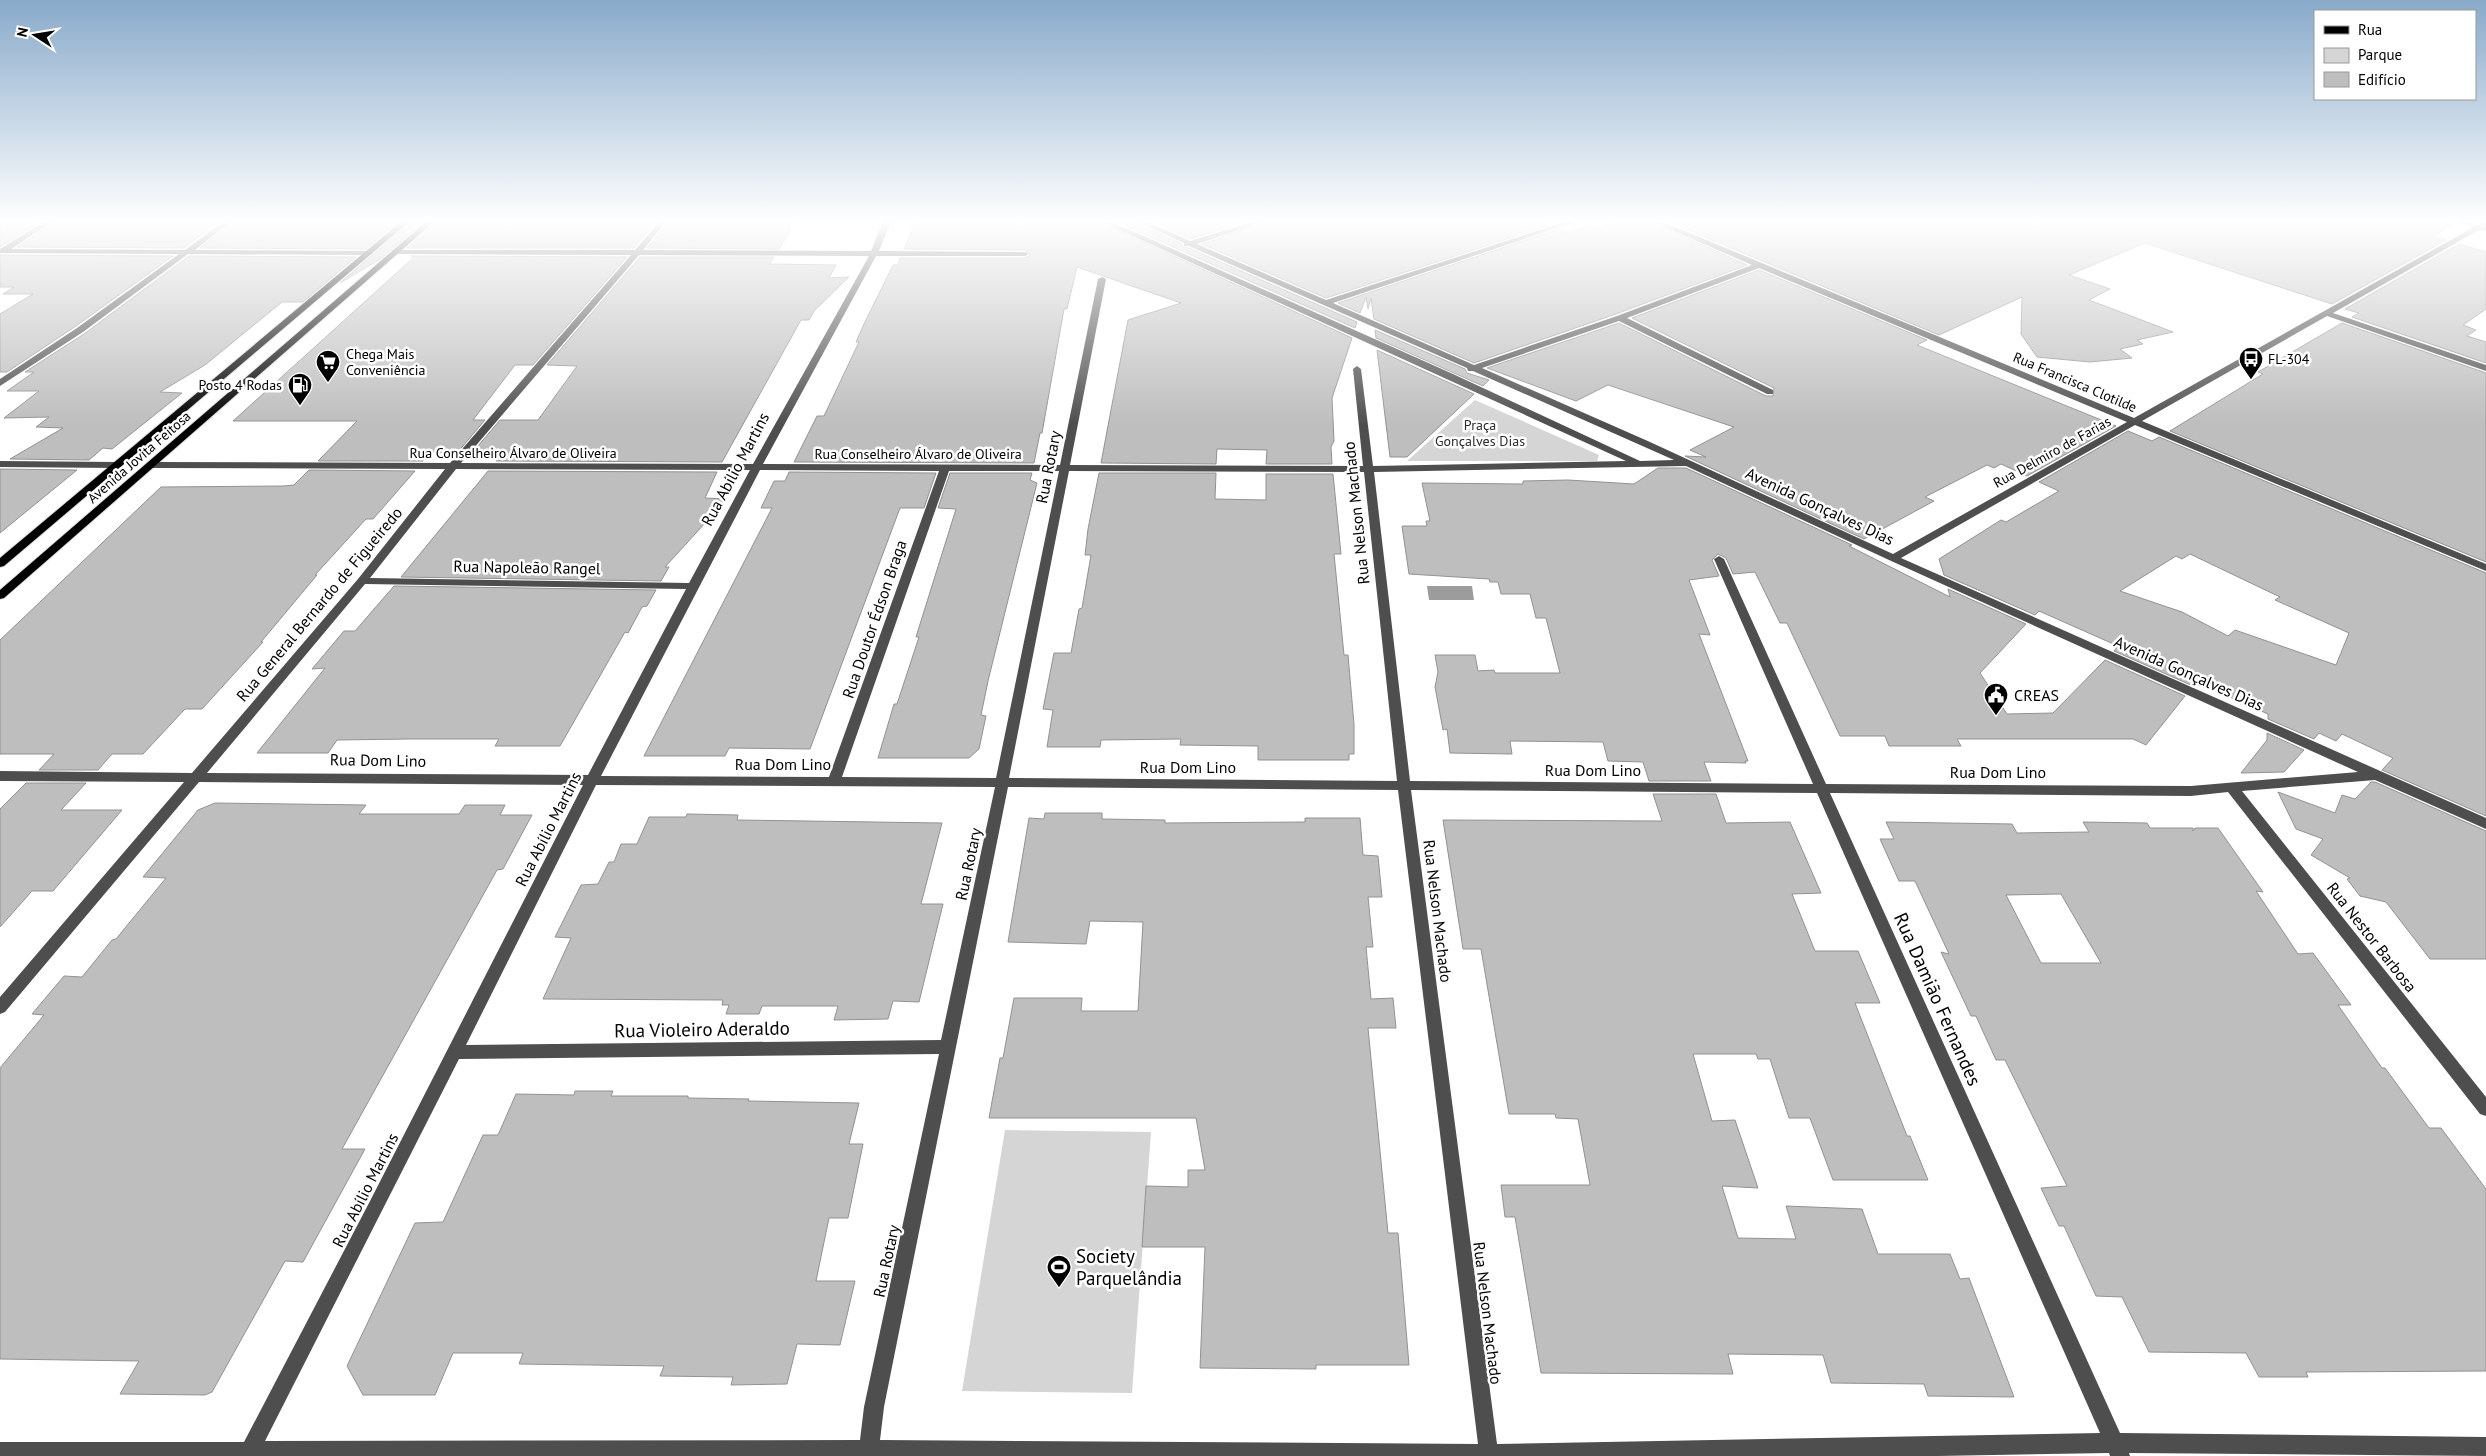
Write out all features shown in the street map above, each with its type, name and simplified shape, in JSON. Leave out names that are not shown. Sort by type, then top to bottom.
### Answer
[{"type":"main road","name":"Avenida Jovita Feitosa","points":[[0,564],[326,289]]},
{"type":"main road","name":"Avenida Jovita Feitosa","points":[[0,596],[354,289]]},
{"type":"street","points":[[0,383],[80,330],[135,289]]},
{"type":"street","name":"Rua General Bernardo de Figueiredo","points":[[0,1008],[362,580],[453,467],[607,289]]},
{"type":"street","name":"Rua Abílio Martins","points":[[248,1454],[456,1052],[592,780],[692,586],[854,289]]},
{"type":"street","name":"Rua Rotary","points":[[868,1453],[874,1407],[1066,467],[1100,289]]},
{"type":"street","points":[[1254,289],[1642,464]]},
{"type":"street","name":"Avenida Gonçalves Dias","points":[[1294,289],[1647,444],[1684,463],[1792,510],[1893,558],[2486,824]]},
{"type":"street","points":[[1326,303],[1369,289]]},
{"type":"street","points":[[1450,376],[1620,318],[1696,289]]},
{"type":"street","name":"Rua Francisca Clotilde","points":[[1816,289],[2486,568]]},
{"type":"street","name":"Rua Delmiro de Farias","points":[[1893,558],[2369,289]]},
{"type":"street","points":[[2325,313],[2486,368]]},
{"type":"street","points":[[1620,318],[1770,392]]},
{"type":"street","name":"Rua Nelson Machado","points":[[1357,369],[1404,787],[1488,1455]]},
{"type":"street","name":"Rua Conselheiro Álvaro de Oliveira","points":[[152,465],[1369,469],[1684,463]]},
{"type":"street","points":[[0,464],[117,464]]},
{"type":"street","name":"Rua Doutor Édson Braga","points":[[834,782],[945,467]]},
{"type":"street","name":"Rua Damião Fernandes","points":[[1719,559],[2118,1450]]},
{"type":"street","name":"Rua Napoleão Rangel","points":[[362,580],[692,586]]},
{"type":"street","name":"Rua Dom Lino","points":[[0,776],[2191,791],[2376,775]]},
{"type":"street","name":"Rua Nestor Barbosa","points":[[2231,787],[2486,1109]]},
{"type":"street","name":"Rua Violeiro Aderaldo","points":[[456,1052],[948,1047]]},
{"type":"street","points":[[0,1452],[1488,1455],[2486,1447]]},
{"type":"green space","name":"Praça Gonçalves Dias","points":[[1475,400],[1599,455],[1597,461],[1407,461]]},
{"type":"green space","name":"Society Parquelândia","points":[[1005,1130],[1151,1132],[1132,1393],[962,1391]]},
{"type":"shaded area","points":[[1427,586],[1472,586],[1474,600],[1429,600]]},
{"type":"building","points":[[11,289],[127,289],[7,372],[0,372],[0,314],[33,294],[3,294]]},
{"type":"building","points":[[145,289],[318,289],[303,302],[282,302],[205,365],[160,392],[182,393],[112,449],[103,448],[89,460],[10,459],[63,428],[36,427],[49,417],[4,418],[39,391],[7,391],[34,372],[25,372],[84,334]]},
{"type":"building","points":[[379,289],[599,289],[533,365],[515,365],[473,420],[485,420],[457,453],[431,452],[423,461],[318,461],[357,421],[233,421]]},
{"type":"building","points":[[612,289],[837,289],[814,311],[809,320],[801,320],[722,462],[496,461],[503,453],[472,453],[500,420],[538,420],[577,366],[547,365]]},
{"type":"building","points":[[881,289],[1072,289],[1067,309],[1064,309],[1042,433],[1040,433],[1034,463],[794,462],[817,416],[824,416],[859,342],[856,342]]},
{"type":"building","points":[[1140,289],[1246,289],[1352,338],[1332,398],[1334,441],[1331,447],[1332,464],[1266,464],[1267,450],[1217,449],[1216,464],[1101,463],[1128,320],[1181,303]]},
{"type":"building","points":[[1267,289],[1282,289],[1357,322],[1355,328]]},
{"type":"building","points":[[1305,289],[1354,289],[1326,298]]},
{"type":"building","points":[[1380,289],[1683,289],[1474,363],[1374,319],[1371,298],[1368,309],[1366,297],[1360,313],[1338,303]]},
{"type":"building","points":[[1709,289],[1804,289],[1927,340],[1917,345],[2116,426],[2027,476],[2001,464],[1994,468],[1987,465],[1925,497],[1934,501],[1864,539],[1685,456],[1706,457],[1690,450],[1734,427],[1608,385],[1576,401],[1487,368],[1619,323],[1766,396],[1773,396],[1774,388],[1632,318]]},
{"type":"building","points":[[1829,289],[2110,289],[2089,300],[2173,332],[2137,340],[2143,344],[2120,349],[2132,358],[2090,362],[2037,357],[2021,334],[2022,297],[1939,335]]},
{"type":"building","points":[[2286,289],[2359,289],[2332,304]]},
{"type":"building","points":[[2380,289],[2486,289],[2486,309],[2463,325],[2476,330],[2467,336],[2486,342],[2486,363],[2352,317],[2359,313],[2345,309]]},
{"type":"building","points":[[2342,323],[2486,373],[2486,562],[2170,431],[2263,374],[2258,372]]},
{"type":"building","points":[[1375,330],[1465,369],[1467,373],[1489,380],[1483,386],[1376,338]]},
{"type":"building","points":[[1377,350],[1474,394],[1407,457],[1390,457]]},
{"type":"building","points":[[2128,431],[2152,441],[2159,437],[2486,573],[2486,816],[2382,770],[2393,758],[2342,734],[2336,741],[2319,733],[2314,739],[2268,719],[2268,714],[2196,682],[2193,686],[2114,651],[2118,646],[2039,611],[2035,615],[1944,575],[1939,559],[2001,520],[2006,522],[2059,491],[2039,482]],"holes":[[[2190,554],[2280,597],[2275,600],[2349,633],[2336,665],[2235,630],[2228,636],[2182,612],[2120,591],[2176,556],[2182,559]]]},
{"type":"building","points":[[1658,468],[1686,468],[1852,545],[1849,546],[1950,597],[1948,589],[2026,624],[1980,673],[2007,714],[2053,713],[2105,660],[2185,696],[2146,745],[2133,739],[1957,739],[1961,746],[1889,746],[1885,736],[1840,736],[1787,623],[1780,623],[1755,572],[1733,574],[1726,558],[1718,554],[1712,560],[1719,576],[1689,580],[1710,635],[1699,634],[1748,761],[1745,761],[1746,763],[1704,762],[1711,781],[1649,781],[1643,762],[1608,761],[1603,742],[1510,741],[1512,754],[1450,753],[1447,729],[1443,730],[1435,687],[1438,672],[1435,655],[1475,655],[1478,671],[1494,670],[1495,673],[1560,673],[1546,618],[1536,618],[1530,594],[1501,594],[1498,582],[1490,582],[1489,579],[1409,574],[1402,526],[1427,526],[1426,521],[1430,521],[1422,483],[1523,484],[1523,481],[1568,480],[1634,484]]},
{"type":"building","points":[[0,469],[77,470],[0,533]]},
{"type":"building","points":[[309,470],[415,471],[373,519],[366,519],[315,575],[317,575],[261,642],[263,642],[202,709],[185,709],[143,754],[112,754],[98,770],[39,770],[54,754],[0,754],[0,640],[161,487],[294,485]]},
{"type":"building","points":[[488,471],[717,472],[705,498],[727,499],[665,567],[669,567],[661,581],[401,577]]},
{"type":"building","points":[[789,472],[936,473],[924,508],[900,508],[810,749],[729,748],[725,756],[644,756],[772,508],[761,508],[774,481],[785,481]]},
{"type":"building","points":[[950,473],[1032,473],[1030,480],[1037,483],[988,681],[981,715],[986,716],[979,749],[969,758],[878,758],[894,704],[897,704],[919,637],[916,637],[956,509],[938,508]]},
{"type":"building","points":[[1099,473],[1216,473],[1215,499],[1266,500],[1266,474],[1333,474],[1341,554],[1334,554],[1344,655],[1348,655],[1354,724],[1354,754],[1349,754],[1349,760],[1258,760],[1258,746],[1180,745],[1181,739],[1101,740],[1100,747],[1047,747],[1053,710],[1043,709],[1054,653],[1071,653],[1079,609],[1082,608],[1091,555],[1085,555],[1088,529]]},
{"type":"building","points":[[394,586],[656,590],[647,606],[642,607],[628,633],[625,632],[560,746],[495,746],[499,739],[337,740],[328,753],[257,753],[325,668],[312,669],[344,631],[355,631]]},
{"type":"building","points":[[2267,733],[2304,750],[2284,772],[2241,773],[2267,740]]},
{"type":"building","points":[[2371,782],[2375,782],[2486,831],[2486,959],[2430,959],[2386,902],[2360,896],[2347,879],[2350,878],[2311,855],[2323,839],[2296,829],[2278,792],[2335,813],[2342,795],[2355,799]]},
{"type":"building","points":[[26,783],[86,783],[61,810],[122,810],[53,891],[32,891],[0,927],[0,809]]},
{"type":"building","points":[[1653,794],[1716,794],[1726,823],[1790,822],[1821,893],[1792,894],[1815,951],[1858,951],[1880,1003],[1855,1003],[1907,1136],[1910,1136],[1928,1180],[1833,1180],[1810,1118],[1789,1118],[1770,1059],[1758,1059],[1756,1054],[1693,1054],[1712,1121],[1735,1120],[1758,1188],[1722,1186],[1738,1238],[1796,1239],[1786,1206],[1862,1209],[1878,1254],[1950,1254],[1960,1279],[1969,1278],[2014,1397],[1928,1396],[1924,1384],[1831,1383],[1823,1355],[1728,1354],[1733,1374],[1541,1373],[1515,1217],[1505,1217],[1501,1185],[1590,1185],[1578,1119],[1556,1118],[1555,1114],[1509,1114],[1481,949],[1463,949],[1443,820],[1662,821]]},
{"type":"building","points":[[215,803],[366,805],[359,814],[459,814],[465,805],[505,805],[500,815],[532,815],[503,869],[497,870],[342,1149],[365,1149],[303,1262],[285,1261],[212,1392],[205,1395],[120,1394],[139,1361],[0,1359],[0,1068],[44,1015],[32,1014],[64,976],[82,977],[166,878],[143,877],[198,810]]},
{"type":"building","points":[[1045,813],[1102,813],[1102,819],[1165,820],[1165,823],[1305,822],[1305,818],[1360,818],[1363,855],[1378,856],[1382,897],[1368,897],[1373,947],[1366,947],[1371,999],[1393,998],[1396,1028],[1368,1028],[1388,1233],[1398,1233],[1409,1365],[1316,1365],[1316,1369],[1200,1368],[1205,1247],[1142,1247],[1146,1186],[1188,1187],[1188,1170],[1205,1170],[1196,1118],[989,1118],[1014,998],[1082,998],[1081,1011],[1138,1011],[1143,922],[1090,921],[1086,944],[1008,942],[1029,818],[1044,819]]},
{"type":"building","points":[[687,814],[738,815],[737,820],[942,823],[921,904],[943,904],[919,1002],[893,1001],[888,1019],[834,1020],[838,1006],[762,1006],[759,1014],[726,1014],[729,1005],[722,1005],[723,1000],[543,999],[571,938],[555,937],[581,885],[598,884],[609,862],[614,862],[621,844],[637,844],[649,817],[686,817]]},
{"type":"building","points":[[1886,822],[2012,824],[2017,833],[2089,832],[2083,822],[2147,823],[2150,828],[2193,828],[2193,831],[2195,828],[2218,828],[2263,892],[2256,891],[2298,954],[2313,953],[2351,1005],[2338,1005],[2382,1068],[2385,1068],[2429,1128],[2441,1128],[2486,1189],[2486,1371],[2306,1372],[2308,1377],[2259,1377],[2246,1353],[2149,1352],[2122,1297],[2096,1296],[2064,1226],[2059,1226],[2041,1188],[2067,1186],[2005,1060],[1996,1060],[1976,1016],[1971,1016],[1941,952],[1949,954],[1915,881],[1899,881],[1880,839],[1894,839]],"holes":[[[2061,894],[2101,963],[2041,963],[2006,895]]]},
{"type":"building","points":[[575,1091],[613,1091],[611,1096],[688,1096],[688,1098],[749,1099],[748,1101],[859,1103],[849,1144],[863,1144],[848,1218],[829,1218],[816,1281],[855,1281],[840,1345],[797,1344],[787,1384],[731,1385],[733,1377],[660,1376],[664,1366],[519,1364],[523,1353],[453,1353],[435,1395],[363,1395],[347,1366],[415,1223],[443,1222],[483,1135],[498,1135],[516,1094],[574,1095]]},
{"type":"place","name":"FL-304","points":[[2251,380]]},
{"type":"place","name":"Chega Mais Conveniência","points":[[328,383]]},
{"type":"place","name":"Posto 4 Rodas","points":[[300,406]]},
{"type":"place","name":"CREAS","points":[[1996,716]]},
{"type":"place","name":"Society Parquelândia","points":[[1059,1288]]}]
